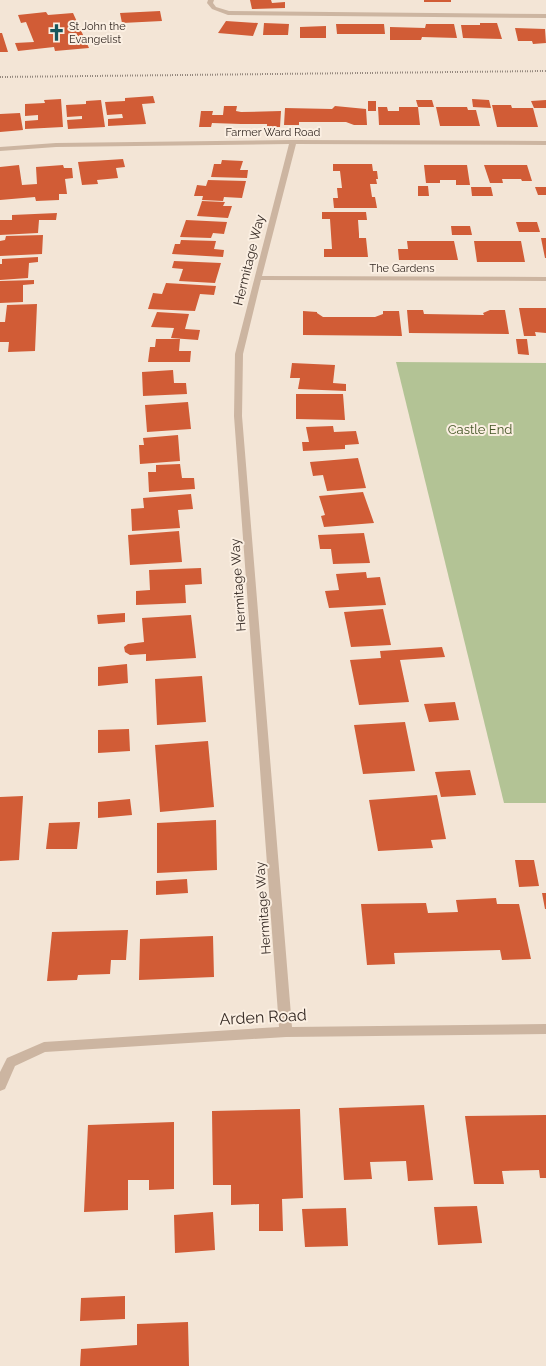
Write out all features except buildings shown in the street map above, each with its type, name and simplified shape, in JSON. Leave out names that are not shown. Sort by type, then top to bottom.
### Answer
[{"type":"street","points":[[211,0],[210,3],[214,8],[228,13],[546,16]]},
{"type":"street","name":"Farmer Ward Road","points":[[0,149],[56,145],[293,142],[546,143]]},
{"type":"street","name":"Hermitage Way","points":[[286,1032],[238,416],[239,354],[293,142]]},
{"type":"street","name":"The Gardens","points":[[258,278],[546,279]]},
{"type":"street","name":"Arden Road","points":[[0,1085],[11,1062],[44,1047],[286,1032],[546,1029]]},
{"type":"green space","name":"Castle End","points":[[396,362],[546,363],[546,803],[504,803]]},
{"type":"railway","points":[[0,77],[546,71]]},
{"type":"place","name":"St John the Evangelist","points":[[56,32]]}]
